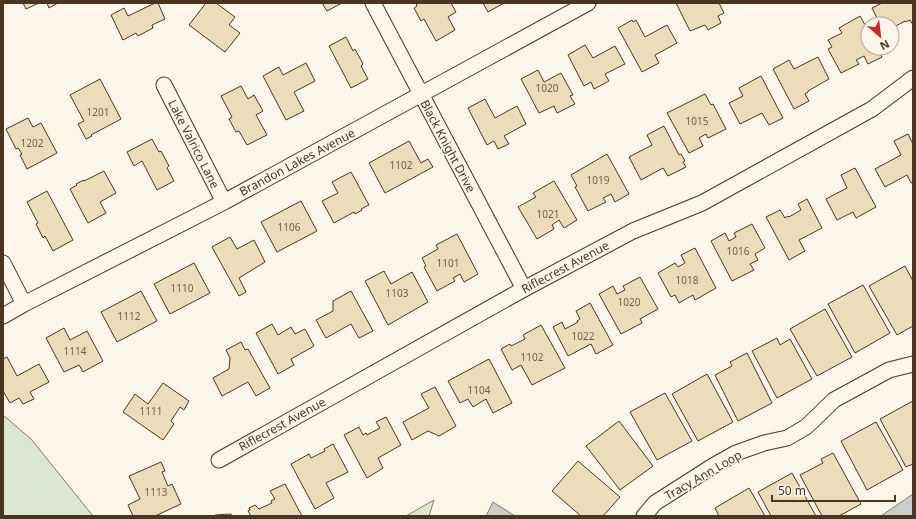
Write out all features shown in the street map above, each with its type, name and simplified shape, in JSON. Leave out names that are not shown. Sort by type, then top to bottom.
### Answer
[{"type":"street","name":"Black Knight Drive","points":[[373,3],[524,289]]},
{"type":"street","name":"Brandon Lakes Avenue","points":[[3,316],[224,202],[588,3]]},
{"type":"street","name":"Riflecrest Avenue","points":[[219,460],[524,289],[633,231],[702,203],[872,109],[913,78]]},
{"type":"street","name":"Lake Valrico Lane","points":[[164,85],[224,202]]},
{"type":"street","points":[[3,262],[24,304]]},
{"type":"street","name":"Tracy Ann Loop","points":[[644,516],[655,503],[736,453],[764,443],[787,438],[806,427],[834,400],[889,370],[913,364]]},
{"type":"green space","points":[[3,415],[31,439],[93,516],[3,516]]},
{"type":"green space","points":[[434,500],[429,516],[406,516]]},
{"type":"shaded area","points":[[913,494],[913,516],[881,516]]},
{"type":"shaded area","points":[[493,502],[515,516],[486,516]]},
{"type":"building","points":[[23,3],[39,3],[26,9]]},
{"type":"building","points":[[47,3],[58,3],[49,8]]},
{"type":"building","points":[[158,3],[165,19],[152,25],[153,28],[138,36],[136,33],[123,40],[111,15],[124,8],[128,16]]},
{"type":"building","points":[[206,3],[216,3],[235,17],[229,25],[240,33],[225,52],[189,25]]},
{"type":"building","points":[[322,3],[342,3],[327,11]]},
{"type":"building","points":[[416,3],[451,3],[456,12],[448,17],[455,30],[436,41],[424,19],[421,21],[414,8],[417,6]]},
{"type":"building","points":[[483,3],[504,3],[488,12]]},
{"type":"building","points":[[676,3],[719,3],[724,13],[718,16],[721,23],[708,30],[705,25],[690,31]]},
{"type":"building","points":[[882,3],[913,3],[913,25],[910,20],[900,24],[900,16],[876,16],[872,8]]},
{"type":"building","points":[[860,16],[860,56],[864,56],[856,60],[859,64],[841,73],[828,49],[832,47],[828,40],[842,33],[839,28]]},
{"type":"building","points":[[632,20],[633,22],[636,20],[645,37],[667,25],[677,43],[655,55],[659,63],[642,72],[618,28]]},
{"type":"building","points":[[346,37],[353,51],[355,49],[363,64],[361,66],[368,79],[351,88],[329,46]]},
{"type":"building","points":[[585,45],[593,58],[615,46],[625,64],[605,74],[609,81],[594,89],[591,82],[584,86],[568,55]]},
{"type":"building","points":[[864,56],[882,57],[868,64]]},
{"type":"building","points":[[818,57],[829,79],[808,91],[805,94],[809,101],[794,109],[773,69],[789,60],[794,69]]},
{"type":"building","points":[[306,63],[315,81],[294,92],[304,111],[286,120],[263,76],[279,67],[283,75]]},
{"type":"building","points":[[538,70],[544,82],[561,73],[573,95],[570,96],[575,104],[557,113],[554,106],[539,113],[521,79]]},
{"type":"building","points":[[761,76],[783,118],[769,125],[762,113],[740,124],[729,103],[743,96],[739,88]]},
{"type":"building","points":[[100,79],[121,119],[86,139],[78,124],[84,121],[70,95]]},
{"type":"building","points":[[241,86],[248,99],[254,95],[263,111],[256,115],[267,135],[247,145],[239,131],[236,132],[229,119],[232,117],[221,96]]},
{"type":"building","points":[[705,94],[711,105],[713,104],[726,129],[708,138],[706,134],[699,138],[703,146],[689,153],[667,113]]},
{"type":"building","points":[[485,99],[495,118],[517,106],[526,124],[504,136],[509,144],[498,149],[494,141],[487,145],[468,108]]},
{"type":"building","points":[[28,118],[33,127],[41,123],[57,153],[27,169],[20,155],[22,154],[18,148],[16,149],[6,129]]},
{"type":"building","points":[[664,126],[679,155],[681,154],[685,161],[683,162],[686,167],[668,176],[663,168],[641,180],[629,157],[652,145],[647,135]]},
{"type":"building","points":[[908,134],[913,144],[913,182],[911,183],[907,175],[885,187],[875,169],[901,155],[894,141]]},
{"type":"building","points":[[152,139],[159,152],[161,151],[169,166],[167,168],[174,181],[157,190],[142,161],[134,166],[127,152]]},
{"type":"building","points":[[409,141],[421,163],[428,159],[433,167],[385,193],[369,163]]},
{"type":"building","points":[[607,154],[629,194],[615,202],[611,194],[603,198],[606,202],[588,211],[575,187],[577,186],[571,175]]},
{"type":"building","points":[[855,168],[876,207],[856,218],[853,212],[837,220],[826,199],[847,188],[841,175]]},
{"type":"building","points":[[104,171],[116,193],[100,202],[106,213],[88,223],[70,189],[77,185],[76,184]]},
{"type":"building","points":[[351,172],[369,205],[355,214],[354,212],[334,223],[322,201],[338,193],[332,182]]},
{"type":"building","points":[[554,181],[577,220],[564,228],[559,220],[552,225],[554,229],[537,239],[518,207],[536,197],[533,193]]},
{"type":"building","points":[[47,191],[73,240],[53,251],[45,236],[43,238],[36,224],[38,223],[27,202]]},
{"type":"building","points":[[807,199],[822,228],[799,240],[805,251],[789,260],[766,217],[780,210],[785,218],[788,216],[789,217],[801,210],[798,204]]},
{"type":"building","points":[[301,201],[317,231],[277,252],[261,222]]},
{"type":"building","points":[[752,224],[765,248],[755,254],[758,260],[750,264],[754,270],[732,281],[711,241],[725,233],[729,241],[736,237],[734,233]]},
{"type":"building","points":[[457,234],[478,274],[464,282],[460,274],[453,278],[455,281],[437,291],[424,267],[426,266],[422,258],[438,249],[436,245]]},
{"type":"building","points":[[230,237],[237,249],[254,240],[265,262],[239,278],[246,292],[239,296],[212,247]]},
{"type":"building","points":[[695,248],[716,288],[695,300],[693,295],[679,303],[675,295],[671,297],[658,273],[675,263],[678,267],[685,263],[681,255]]},
{"type":"building","points":[[194,263],[210,293],[170,314],[154,284]]},
{"type":"building","points":[[905,266],[913,281],[913,326],[897,335],[869,286]]},
{"type":"building","points":[[384,271],[391,284],[412,272],[428,302],[388,325],[365,281]]},
{"type":"building","points":[[640,277],[658,309],[640,319],[642,323],[621,334],[599,294],[613,286],[617,294],[625,290],[623,286]]},
{"type":"building","points":[[863,285],[890,333],[855,353],[828,304]]},
{"type":"building","points":[[141,291],[157,321],[117,342],[101,312]]},
{"type":"building","points":[[351,291],[373,331],[359,338],[351,324],[326,338],[316,320],[333,311],[333,301]]},
{"type":"building","points":[[590,303],[613,345],[596,354],[591,344],[568,356],[553,327],[562,322],[565,329],[578,322],[577,321],[580,319],[576,311]]},
{"type":"building","points":[[825,309],[852,357],[817,376],[790,329]]},
{"type":"building","points":[[272,324],[278,335],[291,327],[295,334],[305,329],[314,346],[291,359],[294,365],[278,374],[256,333]]},
{"type":"building","points":[[541,325],[565,368],[532,385],[521,365],[512,370],[501,349],[525,339],[523,335]]},
{"type":"building","points":[[64,328],[70,340],[87,331],[103,361],[83,372],[79,365],[64,372],[46,338]]},
{"type":"building","points":[[777,338],[780,345],[790,339],[812,379],[777,398],[752,351]]},
{"type":"building","points":[[241,342],[245,350],[248,349],[270,388],[256,396],[248,382],[222,396],[213,378],[229,369],[230,358],[226,350]]},
{"type":"building","points":[[747,353],[772,403],[738,421],[715,375],[732,366],[730,362]]},
{"type":"building","points":[[7,357],[17,376],[39,364],[49,382],[30,392],[34,399],[23,404],[19,398],[10,403],[3,391],[3,359]]},
{"type":"building","points":[[489,359],[512,403],[493,413],[486,399],[473,407],[468,399],[460,403],[448,381]]},
{"type":"building","points":[[707,374],[733,422],[698,441],[672,394]]},
{"type":"building","points":[[163,383],[189,401],[184,410],[180,407],[171,421],[174,424],[163,440],[123,412],[135,394],[148,404]]},
{"type":"building","points":[[435,387],[456,426],[439,436],[428,431],[412,440],[403,422],[429,408],[421,394]]},
{"type":"building","points":[[665,393],[692,441],[657,460],[630,412]]},
{"type":"building","points":[[913,401],[913,464],[906,467],[880,419]]},
{"type":"building","points":[[386,417],[401,445],[378,458],[383,468],[367,478],[344,435],[359,427],[363,435],[366,433],[367,435],[380,428],[376,422]]},
{"type":"building","points":[[619,421],[653,466],[620,490],[586,446]]},
{"type":"building","points":[[876,422],[903,470],[867,490],[841,441]]},
{"type":"building","points":[[333,444],[348,472],[326,483],[334,498],[315,509],[291,464],[309,454],[311,458],[325,451],[324,449]]},
{"type":"building","points":[[833,453],[861,504],[839,516],[822,516],[800,475],[823,463],[821,459]]},
{"type":"building","points":[[578,461],[620,497],[603,516],[581,516],[552,491]]},
{"type":"building","points":[[161,462],[165,471],[162,472],[168,486],[172,484],[181,504],[155,516],[133,516],[128,505],[140,499],[129,476]]},
{"type":"building","points":[[792,473],[816,516],[771,516],[758,492]]},
{"type":"building","points":[[285,484],[302,516],[251,516],[248,511],[250,510],[249,508],[255,505],[259,509],[272,503],[271,501],[275,499],[270,491]]},
{"type":"building","points":[[749,488],[765,516],[719,516],[715,508]]},
{"type":"building","points":[[231,514],[232,516],[215,516],[215,515]]}]
